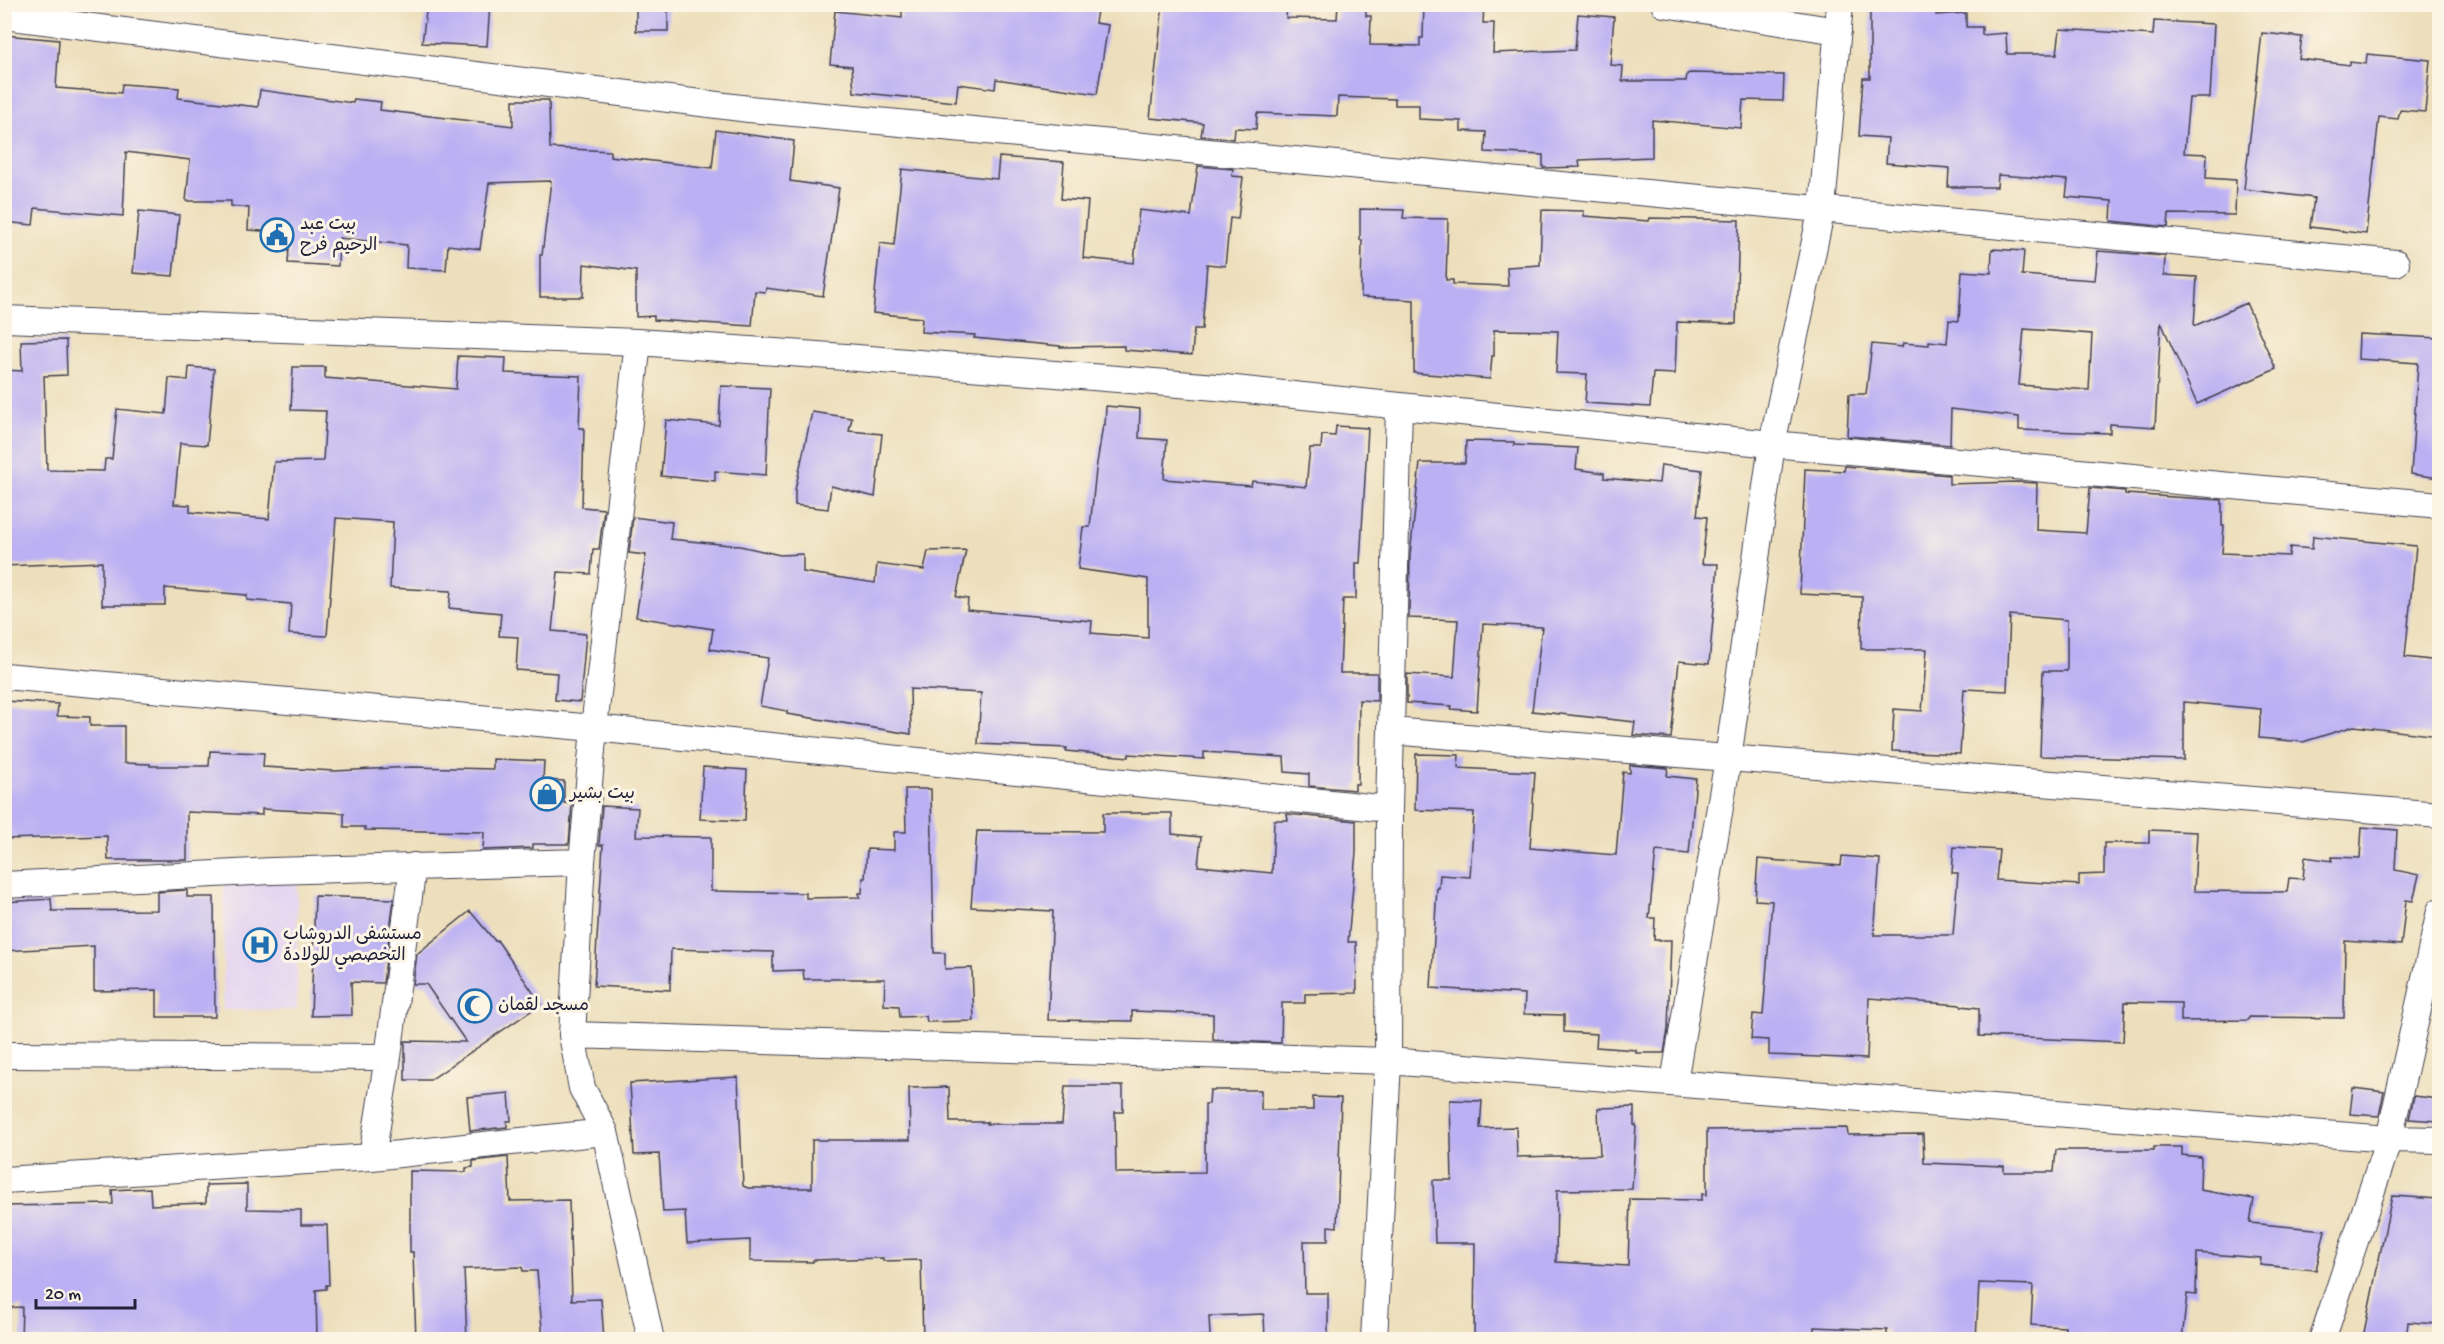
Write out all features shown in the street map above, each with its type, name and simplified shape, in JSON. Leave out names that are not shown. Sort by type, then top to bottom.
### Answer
[{"type":"street","points":[[1664,4],[1838,31]]},
{"type":"street","points":[[1674,1082],[1728,759],[1772,444],[1821,208],[1840,4]]},
{"type":"street","points":[[4,16],[749,109],[2396,263]]},
{"type":"street","points":[[4,319],[638,342],[1216,387],[1772,444],[2439,505]]},
{"type":"street","points":[[638,342],[594,728],[582,862],[572,1035],[582,1088],[605,1131],[651,1340]]},
{"type":"street","points":[[1374,1340],[1388,1061],[1389,809],[1400,406]]},
{"type":"street","points":[[4,676],[594,728],[1389,809]]},
{"type":"street","points":[[1391,731],[2439,815]]},
{"type":"street","points":[[4,885],[187,874],[582,862]]},
{"type":"street","points":[[372,1157],[388,1057],[413,866]]},
{"type":"street","points":[[2322,1340],[2389,1139],[2439,911]]},
{"type":"street","points":[[572,1035],[1388,1061],[2389,1139],[2439,1140]]},
{"type":"street","points":[[4,1055],[388,1057]]},
{"type":"street","points":[[4,1180],[372,1157],[605,1131]]},
{"type":"shaded area","name":"مستشفى الدروشاب التخصصي للولادة","points":[[224,880],[297,880],[297,1010],[223,1010]]},
{"type":"building","points":[[427,4],[490,4],[487,46],[422,43]]},
{"type":"building","points":[[636,4],[668,4],[668,31],[636,31]]},
{"type":"building","points":[[902,4],[1098,4],[1095,23],[1108,25],[1097,94],[996,79],[995,89],[958,84],[956,102],[854,92],[852,66],[830,64],[835,11],[902,18]]},
{"type":"building","points":[[1163,4],[1287,4],[1286,18],[1337,19],[1338,4],[1366,4],[1366,16],[1371,16],[1370,45],[1420,46],[1420,38],[1423,38],[1424,4],[1484,5],[1483,23],[1494,23],[1493,53],[1575,50],[1578,14],[1614,17],[1610,65],[1623,66],[1622,81],[1686,81],[1687,74],[1690,73],[1784,75],[1783,101],[1743,100],[1741,128],[1652,120],[1652,157],[1579,160],[1580,167],[1543,168],[1543,155],[1485,152],[1486,132],[1461,131],[1461,121],[1419,119],[1419,105],[1395,105],[1395,99],[1338,97],[1337,116],[1257,113],[1256,129],[1235,128],[1234,139],[1201,136],[1203,123],[1150,118]]},
{"type":"building","points":[[1870,9],[1936,9],[1936,15],[1966,13],[1966,27],[1982,27],[1982,35],[2006,33],[2007,54],[2057,54],[2060,29],[2153,35],[2154,21],[2214,24],[2210,98],[2189,98],[2184,153],[2207,154],[2206,178],[2236,180],[2235,215],[2169,214],[2168,227],[2111,221],[2112,201],[2066,197],[2068,180],[1998,175],[1997,187],[1948,187],[1949,168],[1886,163],[1888,138],[1859,136],[1863,78],[1870,78]]},
{"type":"building","points":[[2262,33],[2302,37],[2299,59],[2350,65],[2350,62],[2366,64],[2367,54],[2430,60],[2425,112],[2400,110],[2398,119],[2379,117],[2366,234],[2310,227],[2314,198],[2244,189]]},
{"type":"building","points":[[4,35],[59,40],[56,88],[121,93],[122,84],[179,88],[178,98],[258,107],[260,90],[353,103],[354,99],[381,102],[380,110],[513,126],[513,100],[549,100],[550,148],[610,151],[610,156],[712,168],[716,130],[794,141],[790,181],[839,188],[823,296],[766,288],[765,292],[755,291],[752,326],[654,320],[654,316],[636,317],[636,271],[584,264],[583,297],[540,297],[540,255],[542,255],[551,181],[489,183],[480,249],[448,245],[446,270],[406,268],[407,245],[339,238],[338,266],[288,263],[290,233],[248,230],[249,208],[231,206],[231,201],[186,201],[190,160],[126,152],[123,216],[35,208],[33,225],[4,222]]},
{"type":"building","points":[[999,157],[1064,162],[1061,199],[1088,201],[1083,258],[1134,263],[1139,210],[1191,216],[1198,166],[1233,169],[1232,176],[1243,177],[1238,219],[1230,218],[1225,266],[1207,264],[1202,329],[1194,329],[1192,355],[1124,350],[1124,346],[1060,347],[974,338],[975,335],[921,332],[922,318],[873,313],[880,243],[894,245],[902,169],[997,179]]},
{"type":"building","points":[[1360,209],[1404,210],[1403,218],[1448,219],[1446,280],[1453,280],[1453,284],[1508,286],[1507,267],[1540,265],[1542,210],[1584,211],[1584,216],[1649,221],[1650,218],[1739,220],[1736,324],[1677,322],[1675,374],[1653,373],[1650,407],[1585,403],[1587,374],[1556,373],[1558,331],[1494,330],[1494,356],[1492,356],[1490,379],[1414,373],[1414,300],[1361,297]]},
{"type":"building","points":[[139,211],[179,215],[173,276],[133,273]]},
{"type":"building","points":[[1992,249],[2024,251],[2022,275],[2095,280],[2098,251],[2165,256],[2164,275],[2197,277],[2194,326],[2246,303],[2276,369],[2197,404],[2161,322],[2155,427],[2110,424],[2110,433],[2019,430],[2019,417],[1951,409],[1950,445],[1847,436],[1849,394],[1866,394],[1872,344],[1902,347],[1903,343],[1929,345],[1929,341],[1947,343],[1949,320],[1959,321],[1962,271],[1991,273]],"holes":[[[2024,329],[2092,334],[2089,390],[2019,385]]]},
{"type":"building","points":[[2359,334],[2439,338],[2439,478],[2411,474],[2418,363],[2358,359]]},
{"type":"building","points":[[66,340],[67,375],[44,376],[47,470],[104,471],[105,459],[112,459],[117,409],[166,414],[169,378],[188,380],[189,367],[214,369],[207,445],[180,443],[174,504],[190,505],[190,512],[269,519],[274,462],[323,461],[326,411],[291,410],[293,367],[325,367],[325,378],[456,389],[458,356],[506,358],[505,373],[581,376],[579,428],[584,428],[582,507],[604,509],[599,549],[593,549],[591,574],[558,572],[552,631],[586,634],[580,702],[555,700],[557,673],[516,670],[518,637],[499,636],[501,613],[449,608],[451,591],[390,588],[393,522],[336,518],[327,636],[289,634],[291,604],[247,600],[247,595],[165,588],[165,605],[102,605],[102,562],[4,566],[4,370],[22,371],[21,341]]},
{"type":"building","points":[[721,386],[770,388],[766,475],[715,471],[715,481],[661,476],[666,420],[719,425]]},
{"type":"building","points":[[1106,406],[1140,409],[1139,438],[1167,440],[1164,479],[1251,486],[1252,481],[1306,487],[1310,448],[1321,448],[1322,435],[1335,436],[1336,426],[1368,428],[1360,563],[1356,563],[1356,599],[1343,599],[1340,673],[1377,673],[1377,701],[1359,700],[1358,784],[1355,784],[1355,790],[1309,786],[1309,774],[1285,772],[1284,757],[1204,752],[1204,759],[1129,754],[1129,757],[1066,751],[1067,748],[978,744],[981,693],[910,689],[911,734],[787,714],[787,711],[760,706],[768,658],[710,649],[713,629],[636,617],[646,555],[629,553],[633,517],[672,522],[670,539],[740,546],[780,555],[803,554],[803,572],[875,583],[877,564],[924,570],[928,551],[966,550],[956,597],[968,599],[967,610],[1092,621],[1091,633],[1148,638],[1148,579],[1078,569],[1083,527],[1090,527]]},
{"type":"building","points":[[812,412],[852,418],[849,431],[882,434],[875,497],[831,486],[828,509],[795,505],[795,490]]},
{"type":"building","points":[[1466,441],[1514,442],[1514,445],[1578,448],[1576,469],[1604,473],[1604,478],[1659,483],[1661,465],[1702,470],[1697,516],[1707,517],[1702,564],[1718,564],[1709,664],[1679,661],[1671,738],[1633,735],[1635,722],[1532,711],[1542,627],[1483,624],[1477,711],[1451,709],[1452,706],[1407,703],[1407,674],[1454,677],[1458,620],[1409,618],[1410,555],[1420,463],[1465,463]]},
{"type":"building","points":[[1845,466],[1949,475],[1949,484],[2037,483],[2036,530],[2086,533],[2090,488],[2125,491],[2125,494],[2222,500],[2222,526],[2224,526],[2222,553],[2289,556],[2290,547],[2312,549],[2313,536],[2416,546],[2405,657],[2439,661],[2439,736],[2354,726],[2303,742],[2259,738],[2261,709],[2184,702],[2184,760],[2040,756],[2043,671],[2067,671],[2067,620],[2010,615],[2007,691],[1964,689],[1960,754],[1892,751],[1894,709],[1922,711],[1927,649],[1861,649],[1862,597],[1800,594],[1805,469],[1844,471]]},
{"type":"building","points":[[4,701],[58,704],[57,716],[90,717],[90,726],[124,726],[124,763],[150,764],[150,766],[209,766],[210,751],[264,753],[263,767],[335,771],[412,767],[493,769],[493,759],[544,761],[543,780],[564,781],[564,803],[572,804],[569,844],[533,844],[533,848],[483,850],[484,832],[365,830],[365,827],[344,827],[344,813],[262,809],[262,815],[187,812],[187,860],[108,860],[107,836],[4,839]]},
{"type":"building","points":[[1416,754],[1459,755],[1458,768],[1535,772],[1530,848],[1616,855],[1623,772],[1630,773],[1630,765],[1668,768],[1667,776],[1696,779],[1689,854],[1656,851],[1649,918],[1655,918],[1654,940],[1671,940],[1668,1029],[1664,1053],[1636,1053],[1636,1050],[1596,1047],[1597,1034],[1564,1032],[1564,1015],[1524,1014],[1525,994],[1431,988],[1437,888],[1439,888],[1440,875],[1470,877],[1474,812],[1415,810]]},
{"type":"building","points":[[703,767],[747,770],[745,821],[700,819]]},
{"type":"building","points":[[905,789],[931,789],[934,953],[945,953],[945,969],[972,968],[974,1021],[927,1022],[926,1016],[900,1017],[899,1006],[884,1005],[885,979],[804,979],[803,970],[773,971],[773,952],[671,949],[670,990],[594,986],[603,845],[599,845],[602,806],[638,808],[636,836],[711,837],[711,891],[806,893],[806,898],[860,897],[859,893],[862,893],[863,878],[865,878],[867,849],[894,850],[894,832],[906,832]]},
{"type":"building","points":[[1103,813],[1172,813],[1172,834],[1201,837],[1198,866],[1272,873],[1274,820],[1288,820],[1287,814],[1356,821],[1356,852],[1348,942],[1356,942],[1357,993],[1305,994],[1305,1003],[1282,1003],[1281,1043],[1213,1040],[1213,1014],[1132,1011],[1132,1021],[1048,1020],[1053,911],[971,907],[977,831],[1103,832]]},
{"type":"building","points":[[2362,827],[2397,830],[2395,870],[2419,875],[2413,901],[2406,900],[2401,945],[2345,941],[2344,1018],[2249,1017],[2248,1020],[2181,1021],[2181,1003],[2125,1002],[2123,1042],[1979,1036],[1979,1008],[1869,998],[1867,1059],[1769,1055],[1769,1040],[1751,1039],[1753,1014],[1763,1015],[1772,901],[1755,900],[1758,859],[1841,866],[1842,856],[1880,859],[1874,935],[1953,935],[1958,873],[1952,873],[1954,847],[1999,850],[1996,880],[2079,885],[2079,875],[2104,874],[2104,843],[2149,843],[2149,830],[2197,832],[2194,891],[2287,892],[2289,878],[2303,879],[2305,857],[2332,861],[2332,857],[2360,858]]},
{"type":"building","points":[[187,890],[187,897],[214,897],[215,1017],[157,1017],[157,990],[94,991],[94,946],[4,951],[4,902],[51,899],[52,911],[157,910],[157,892]]},
{"type":"building","points":[[315,896],[394,899],[383,983],[351,982],[352,1015],[311,1016]]},
{"type":"building","points":[[470,911],[495,941],[497,940],[541,1004],[430,1080],[405,1080],[405,1041],[466,1042],[426,984],[413,984],[417,954]]},
{"type":"building","points":[[738,1077],[743,1186],[748,1188],[812,1188],[812,1140],[910,1140],[909,1088],[949,1087],[950,1122],[1062,1124],[1065,1086],[1123,1086],[1123,1112],[1115,1112],[1116,1173],[1205,1172],[1205,1104],[1209,1104],[1210,1090],[1261,1090],[1261,1110],[1313,1110],[1313,1097],[1341,1098],[1337,1227],[1328,1226],[1328,1241],[1304,1241],[1305,1293],[1328,1293],[1328,1340],[1265,1340],[1264,1314],[1209,1316],[1210,1336],[1120,1339],[1120,1335],[1050,1338],[1050,1340],[923,1340],[921,1260],[883,1261],[883,1258],[813,1260],[813,1262],[750,1261],[750,1240],[687,1243],[685,1211],[663,1212],[659,1154],[634,1155],[630,1083]]},
{"type":"building","points":[[2353,1088],[2384,1092],[2379,1116],[2350,1114]]},
{"type":"building","points":[[509,1093],[511,1121],[507,1121],[507,1127],[470,1131],[467,1097]]},
{"type":"building","points":[[2414,1096],[2439,1099],[2439,1121],[2409,1119]]},
{"type":"building","points":[[1450,1100],[1482,1101],[1480,1128],[1516,1127],[1517,1157],[1600,1155],[1598,1108],[1634,1107],[1634,1125],[1636,1125],[1632,1189],[1557,1190],[1556,1262],[1628,1266],[1630,1199],[1702,1200],[1702,1194],[1707,1195],[1707,1130],[1847,1128],[1848,1135],[1923,1134],[1924,1163],[2004,1166],[2004,1172],[2054,1172],[2056,1150],[2154,1150],[2154,1147],[2182,1147],[2182,1155],[2201,1157],[2200,1190],[2254,1199],[2250,1223],[2325,1230],[2316,1270],[2260,1265],[2261,1258],[2197,1253],[2196,1295],[2187,1294],[2182,1340],[2064,1340],[2065,1327],[2031,1325],[2033,1285],[1979,1283],[1976,1340],[1887,1340],[1887,1330],[1814,1327],[1814,1340],[1474,1340],[1475,1243],[1435,1243],[1433,1180],[1452,1180]]},
{"type":"building","points":[[508,1157],[510,1201],[569,1200],[572,1300],[601,1299],[604,1340],[543,1340],[537,1271],[523,1271],[522,1267],[464,1269],[467,1340],[416,1340],[413,1252],[410,1252],[410,1171],[466,1172],[466,1168],[473,1167],[473,1161]]},
{"type":"building","points":[[247,1184],[247,1209],[301,1210],[301,1225],[327,1225],[329,1285],[326,1285],[326,1289],[316,1290],[317,1340],[21,1340],[22,1307],[4,1308],[4,1206],[113,1204],[112,1190],[150,1188],[151,1205],[206,1203],[206,1185]]},
{"type":"building","points":[[2392,1196],[2439,1199],[2439,1324],[2408,1322],[2406,1340],[2363,1337]]},
{"type":"place","name":"بيت عبد الرحيم فرح","points":[[277,235]]},
{"type":"place","name":"بيت بشير","points":[[547,794]]},
{"type":"place","name":"مستشفى الدروشاب التخصصي للولادة","points":[[260,945]]},
{"type":"place","name":"مسجد لقمان","points":[[475,1006]]}]
